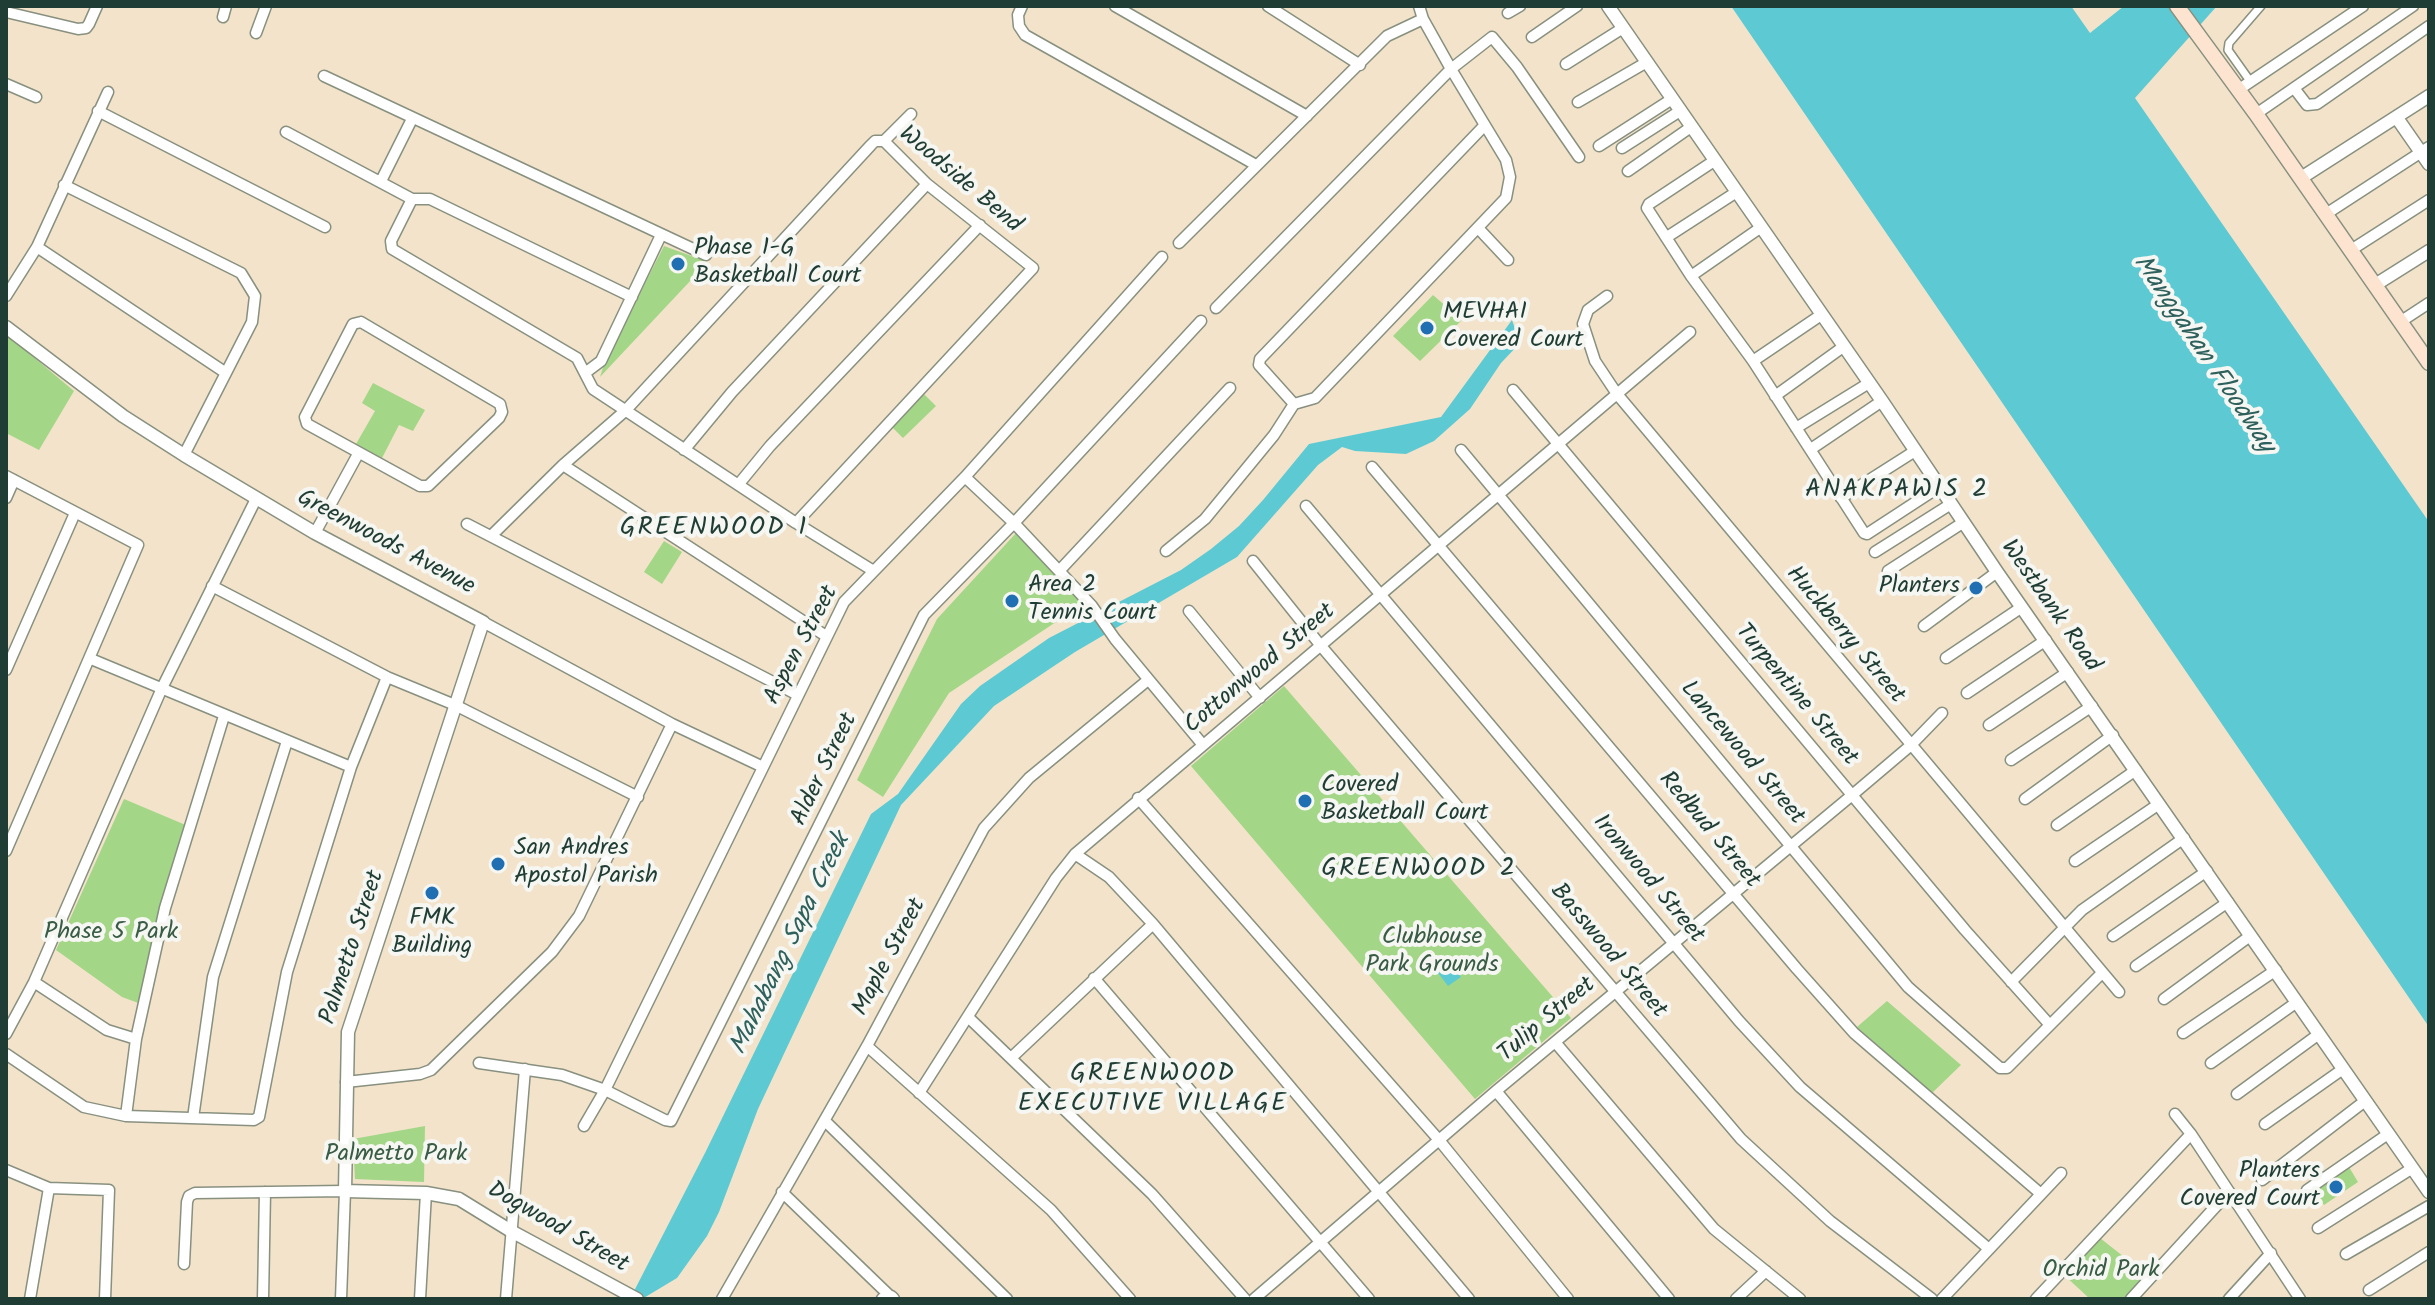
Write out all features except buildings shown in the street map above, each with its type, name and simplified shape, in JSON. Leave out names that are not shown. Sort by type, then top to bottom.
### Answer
[{"type":"main road","points":[[2177,6],[2217,63],[2244,85],[2256,114],[2428,358]]},
{"type":"street","points":[[6,12],[78,29],[86,28],[97,6]]},
{"type":"street","points":[[256,33],[266,6]]},
{"type":"street","points":[[1022,6],[1018,15],[1019,26],[1025,35],[1256,165]]},
{"type":"street","points":[[1115,6],[1307,116]]},
{"type":"street","points":[[1268,6],[1360,65]]},
{"type":"street","points":[[1166,551],[1205,519],[1274,435],[1294,404],[1315,398],[1506,198],[1510,177],[1506,160],[1451,69],[1419,6]]},
{"type":"street","points":[[1508,13],[1520,6]]},
{"type":"street","points":[[1532,37],[1577,6]]},
{"type":"street","name":"Westbank Road","points":[[1608,6],[2429,1192]]},
{"type":"street","points":[[2261,6],[2229,43],[2228,50],[2244,85],[2363,6]]},
{"type":"street","points":[[2256,114],[2413,6]]},
{"type":"street","points":[[1179,243],[1391,33],[1423,19]]},
{"type":"street","points":[[2294,88],[2307,105],[2317,104],[2429,26]]},
{"type":"street","points":[[1566,64],[1623,28]]},
{"type":"street","points":[[1216,308],[1451,69],[1493,37],[1579,157]]},
{"type":"street","points":[[1578,102],[1647,62]]},
{"type":"street","points":[[324,76],[706,255]]},
{"type":"street","points":[[6,84],[36,97]]},
{"type":"street","points":[[6,296],[37,247],[108,92]]},
{"type":"street","points":[[2301,178],[2429,96]]},
{"type":"street","points":[[1599,146],[1672,99]]},
{"type":"street","points":[[98,111],[325,227]]},
{"type":"street","points":[[1622,148],[1680,111]]},
{"type":"street","points":[[884,141],[911,114]]},
{"type":"street","points":[[2397,118],[2425,150],[2429,164]]},
{"type":"street","points":[[381,181],[412,119]]},
{"type":"street","points":[[1294,404],[1259,365],[1260,359],[1484,126]]},
{"type":"street","points":[[1628,171],[1691,127]]},
{"type":"street","points":[[286,132],[412,199],[430,199],[632,297]]},
{"type":"street","name":"Woodside Bend","points":[[491,536],[563,465],[625,411],[844,173],[873,143],[884,141],[927,184],[1033,268],[796,523]]},
{"type":"street","points":[[2326,214],[2425,150]]},
{"type":"street","points":[[1714,161],[1647,208],[1691,276],[1753,361],[1864,533],[1867,534],[1939,487]]},
{"type":"street","points":[[684,450],[732,392],[927,184]]},
{"type":"street","points":[[64,185],[241,273],[255,296],[252,322],[184,455]]},
{"type":"street","points":[[1667,237],[1735,193]]},
{"type":"street","points":[[412,199],[391,241],[392,249],[577,358],[593,389],[872,570]]},
{"type":"street","points":[[2351,250],[2429,200]]},
{"type":"street","points":[[738,485],[770,446],[980,225]]},
{"type":"street","points":[[1478,228],[1508,260]]},
{"type":"street","points":[[1691,276],[1760,228]]},
{"type":"street","points":[[585,373],[601,361],[661,235]]},
{"type":"street","points":[[37,247],[226,373]]},
{"type":"street","points":[[2375,285],[2429,251]]},
{"type":"street","name":"Aspen Street","points":[[584,1126],[605,1090],[844,602],[965,477],[1162,257]]},
{"type":"street","name":"Huckberry Street","points":[[1607,296],[1588,310],[1583,324],[1595,361],[1617,394],[2119,992]]},
{"type":"street","points":[[2400,322],[2429,303]]},
{"type":"street","points":[[1753,361],[1821,315]]},
{"type":"street","name":"Alder Street","points":[[479,1063],[562,1075],[605,1090],[671,1121],[924,615],[1014,523],[1201,321]]},
{"type":"street","points":[[357,322],[500,404],[502,412],[499,418],[428,486],[420,486],[358,454],[313,429],[305,417],[357,322]]},
{"type":"street","name":"Greenwoods Avenue","points":[[6,327],[123,416],[256,499],[672,724],[763,767]]},
{"type":"street","name":"Cottonwood Street","points":[[919,1093],[1056,878],[1075,854],[1690,332]]},
{"type":"street","points":[[1775,396],[1843,347]]},
{"type":"street","points":[[1796,428],[1869,383]]},
{"type":"street","points":[[1060,570],[1230,388]]},
{"type":"street","name":"Turpentine Street","points":[[1513,390],[1851,796],[2049,1024]]},
{"type":"street","points":[[1811,449],[1882,401]]},
{"type":"street","name":"Lancewood Street","points":[[1461,450],[1908,987],[2003,1069],[2049,1024]]},
{"type":"street","points":[[1841,498],[1915,451]]},
{"type":"street","points":[[315,533],[358,454]]},
{"type":"street","points":[[563,465],[826,636]]},
{"type":"street","name":"Redbud Street","points":[[1372,467],[1854,1033],[2041,1194]]},
{"type":"street","points":[[965,477],[1014,523],[1092,606],[1115,639],[1203,745]]},
{"type":"street","points":[[6,498],[10,478],[138,545],[6,851]]},
{"type":"street","points":[[6,1034],[34,982],[162,688],[256,499]]},
{"type":"street","points":[[1875,552],[1951,504]]},
{"type":"street","name":"Ironwood Street","points":[[1306,506],[1739,1021],[1800,1087],[1989,1249]]},
{"type":"street","points":[[6,670],[75,513]]},
{"type":"street","points":[[1888,571],[1964,522]]},
{"type":"street","points":[[467,524],[798,695]]},
{"type":"street","name":"Basswood Street","points":[[1253,561],[1321,646],[1741,1139],[1830,1221],[1932,1299]]},
{"type":"street","points":[[1924,626],[1997,572]]},
{"type":"street","points":[[212,586],[387,677],[455,705],[638,797]]},
{"type":"street","points":[[1946,658],[2022,607]]},
{"type":"street","points":[[1189,611],[1260,698]]},
{"type":"street","name":"Palmetto Street","points":[[341,1299],[348,1032],[483,622]]},
{"type":"street","points":[[1967,693],[2046,640]]},
{"type":"street","points":[[91,659],[351,767]]},
{"type":"street","points":[[1989,725],[2068,672]]},
{"type":"street","points":[[6,1054],[84,1107],[126,1116],[254,1120],[259,1117],[287,972],[351,767],[387,677]]},
{"type":"street","name":"Maple Street","points":[[722,1299],[867,1046],[984,828],[1002,804],[1029,778],[1148,680]]},
{"type":"street","points":[[2011,760],[2092,706]]},
{"type":"street","name":"Tulip Street","points":[[1254,1299],[1496,1091],[1910,746],[1942,713]]},
{"type":"street","points":[[126,1116],[136,1039],[165,908],[224,716]]},
{"type":"street","points":[[346,1082],[420,1074],[431,1070],[552,952],[579,916],[672,724]]},
{"type":"street","points":[[2025,799],[2113,735]]},
{"type":"street","points":[[193,1118],[213,977],[287,741]]},
{"type":"street","points":[[2057,825],[2136,770]]},
{"type":"street","points":[[1138,798],[1439,1140],[1568,1299]]},
{"type":"street","points":[[2075,861],[2159,804]]},
{"type":"street","points":[[2011,982],[2082,910],[2184,838]]},
{"type":"street","points":[[1075,854],[1109,877],[1153,924],[1469,1299]]},
{"type":"street","points":[[2113,936],[2207,871]]},
{"type":"street","points":[[2136,966],[2228,902]]},
{"type":"street","points":[[1011,1058],[1153,924]]},
{"type":"street","points":[[2164,999],[2250,936]]},
{"type":"street","points":[[2183,1033],[2276,970]]},
{"type":"street","points":[[2049,1024],[2102,973]]},
{"type":"street","points":[[1094,978],[1369,1299]]},
{"type":"street","points":[[34,982],[107,1030],[136,1039]]},
{"type":"street","points":[[2211,1063],[2297,1002]]},
{"type":"street","points":[[968,1017],[1152,1194],[1245,1299]]},
{"type":"street","points":[[2237,1094],[2319,1034]]},
{"type":"street","points":[[1555,1042],[1714,1229],[1800,1299]]},
{"type":"street","points":[[867,1046],[1051,1210],[1130,1299]]},
{"type":"street","points":[[506,1299],[525,1069]]},
{"type":"street","points":[[2265,1124],[2343,1069]]},
{"type":"street","points":[[1496,1091],[1669,1299]]},
{"type":"street","points":[[2262,1180],[2365,1101]]},
{"type":"street","points":[[2175,1114],[2300,1299]]},
{"type":"street","points":[[825,1121],[1007,1299]]},
{"type":"street","points":[[2036,1299],[2191,1134]]},
{"type":"street","points":[[2307,1190],[2388,1134]]},
{"type":"street","points":[[2318,1228],[2411,1169]]},
{"type":"street","points":[[6,1170],[49,1188],[109,1190],[105,1299]]},
{"type":"street","points":[[1942,1299],[2061,1173]]},
{"type":"street","points":[[30,1299],[49,1188]]},
{"type":"street","points":[[263,1299],[265,1192]]},
{"type":"street","points":[[782,1192],[889,1298]]},
{"type":"street","points":[[2131,1299],[2229,1192]]},
{"type":"street","name":"Dogwood Street","points":[[184,1264],[187,1202],[189,1196],[195,1193],[426,1193],[459,1199],[632,1297]]},
{"type":"street","points":[[420,1299],[426,1193]]},
{"type":"street","points":[[2346,1254],[2429,1206]]},
{"type":"street","points":[[2369,1290],[2429,1252]]},
{"type":"street","points":[[2229,1299],[2271,1253]]},
{"type":"street","points":[[1736,1299],[1766,1271]]},
{"type":"green space","points":[[664,246],[708,262],[600,377],[605,361]]},
{"type":"green space","name":"MEVHAI Covered Court","points":[[1433,295],[1462,320],[1420,361],[1393,336]]},
{"type":"green space","points":[[6,334],[74,391],[39,450],[6,433]]},
{"type":"green space","points":[[373,383],[425,410],[413,431],[399,425],[382,458],[356,444],[375,411],[362,403]]},
{"type":"green space","points":[[924,394],[936,406],[903,438],[892,427]]},
{"type":"green space","points":[[1016,533],[1079,597],[1077,608],[949,693],[883,797],[857,780],[937,619]]},
{"type":"green space","points":[[664,541],[682,552],[662,584],[644,572]]},
{"type":"green space","name":"Clubhouse Park Grounds","points":[[1284,686],[1571,1018],[1475,1099],[1191,766]]},
{"type":"green space","name":"Phase 5 Park","points":[[124,799],[188,826],[141,1004],[122,997],[56,950]]},
{"type":"green space","points":[[1887,1001],[1961,1065],[1932,1093],[1857,1027]]},
{"type":"green space","name":"Palmetto Park","points":[[425,1126],[424,1182],[355,1179],[353,1139]]},
{"type":"green space","name":"Planters Covered Court","points":[[2349,1167],[2358,1182],[2324,1205],[2313,1191]]},
{"type":"green space","name":"Orchid Park","points":[[2100,1238],[2147,1275],[2126,1299],[2090,1299],[2063,1274]]},
{"type":"water","name":"Manggahan Floodway","points":[[1731,6],[2071,6],[2090,33],[2124,6],[2217,6],[2135,98],[2429,522],[2429,1027]]},
{"type":"water","points":[[1512,320],[1520,343],[1501,363],[1470,409],[1434,441],[1406,454],[1355,451],[1342,447],[1318,465],[1237,557],[1075,652],[994,706],[901,805],[758,1109],[707,1236],[677,1278],[642,1299],[632,1295],[871,814],[898,794],[961,704],[980,686],[1049,638],[1181,570],[1211,549],[1239,526],[1309,444],[1441,417]]},
{"type":"water","points":[[1444,956],[1461,977],[1448,986],[1432,965]]},
{"type":"place","name":"Phase 1-G Basketball Court","points":[[678,264]]},
{"type":"place","name":"MEVHAI Covered Court","points":[[1427,328]]},
{"type":"place","name":"Planters","points":[[1976,588]]},
{"type":"place","name":"Area 2 Tennis Court","points":[[1012,601]]},
{"type":"place","name":"Covered Basketball Court","points":[[1305,801]]},
{"type":"place","name":"San Andres Apostol Parish","points":[[498,864]]},
{"type":"place","name":"FMK Building","points":[[432,893]]},
{"type":"place","name":"Planters Covered Court","points":[[2336,1187]]},
{"type":"district","name":"ANAKPAWIS 2","points":[[1897,492]]},
{"type":"district","name":"GREENWOOD 1","points":[[714,530]]},
{"type":"district","name":"GREENWOOD 2","points":[[1419,871]]},
{"type":"district","name":"GREENWOOD EXECUTIVE VILLAGE","points":[[1153,1091]]},
{"type":"water label","name":"Mahabang Sapa Creek","points":[[792,945]]}]
